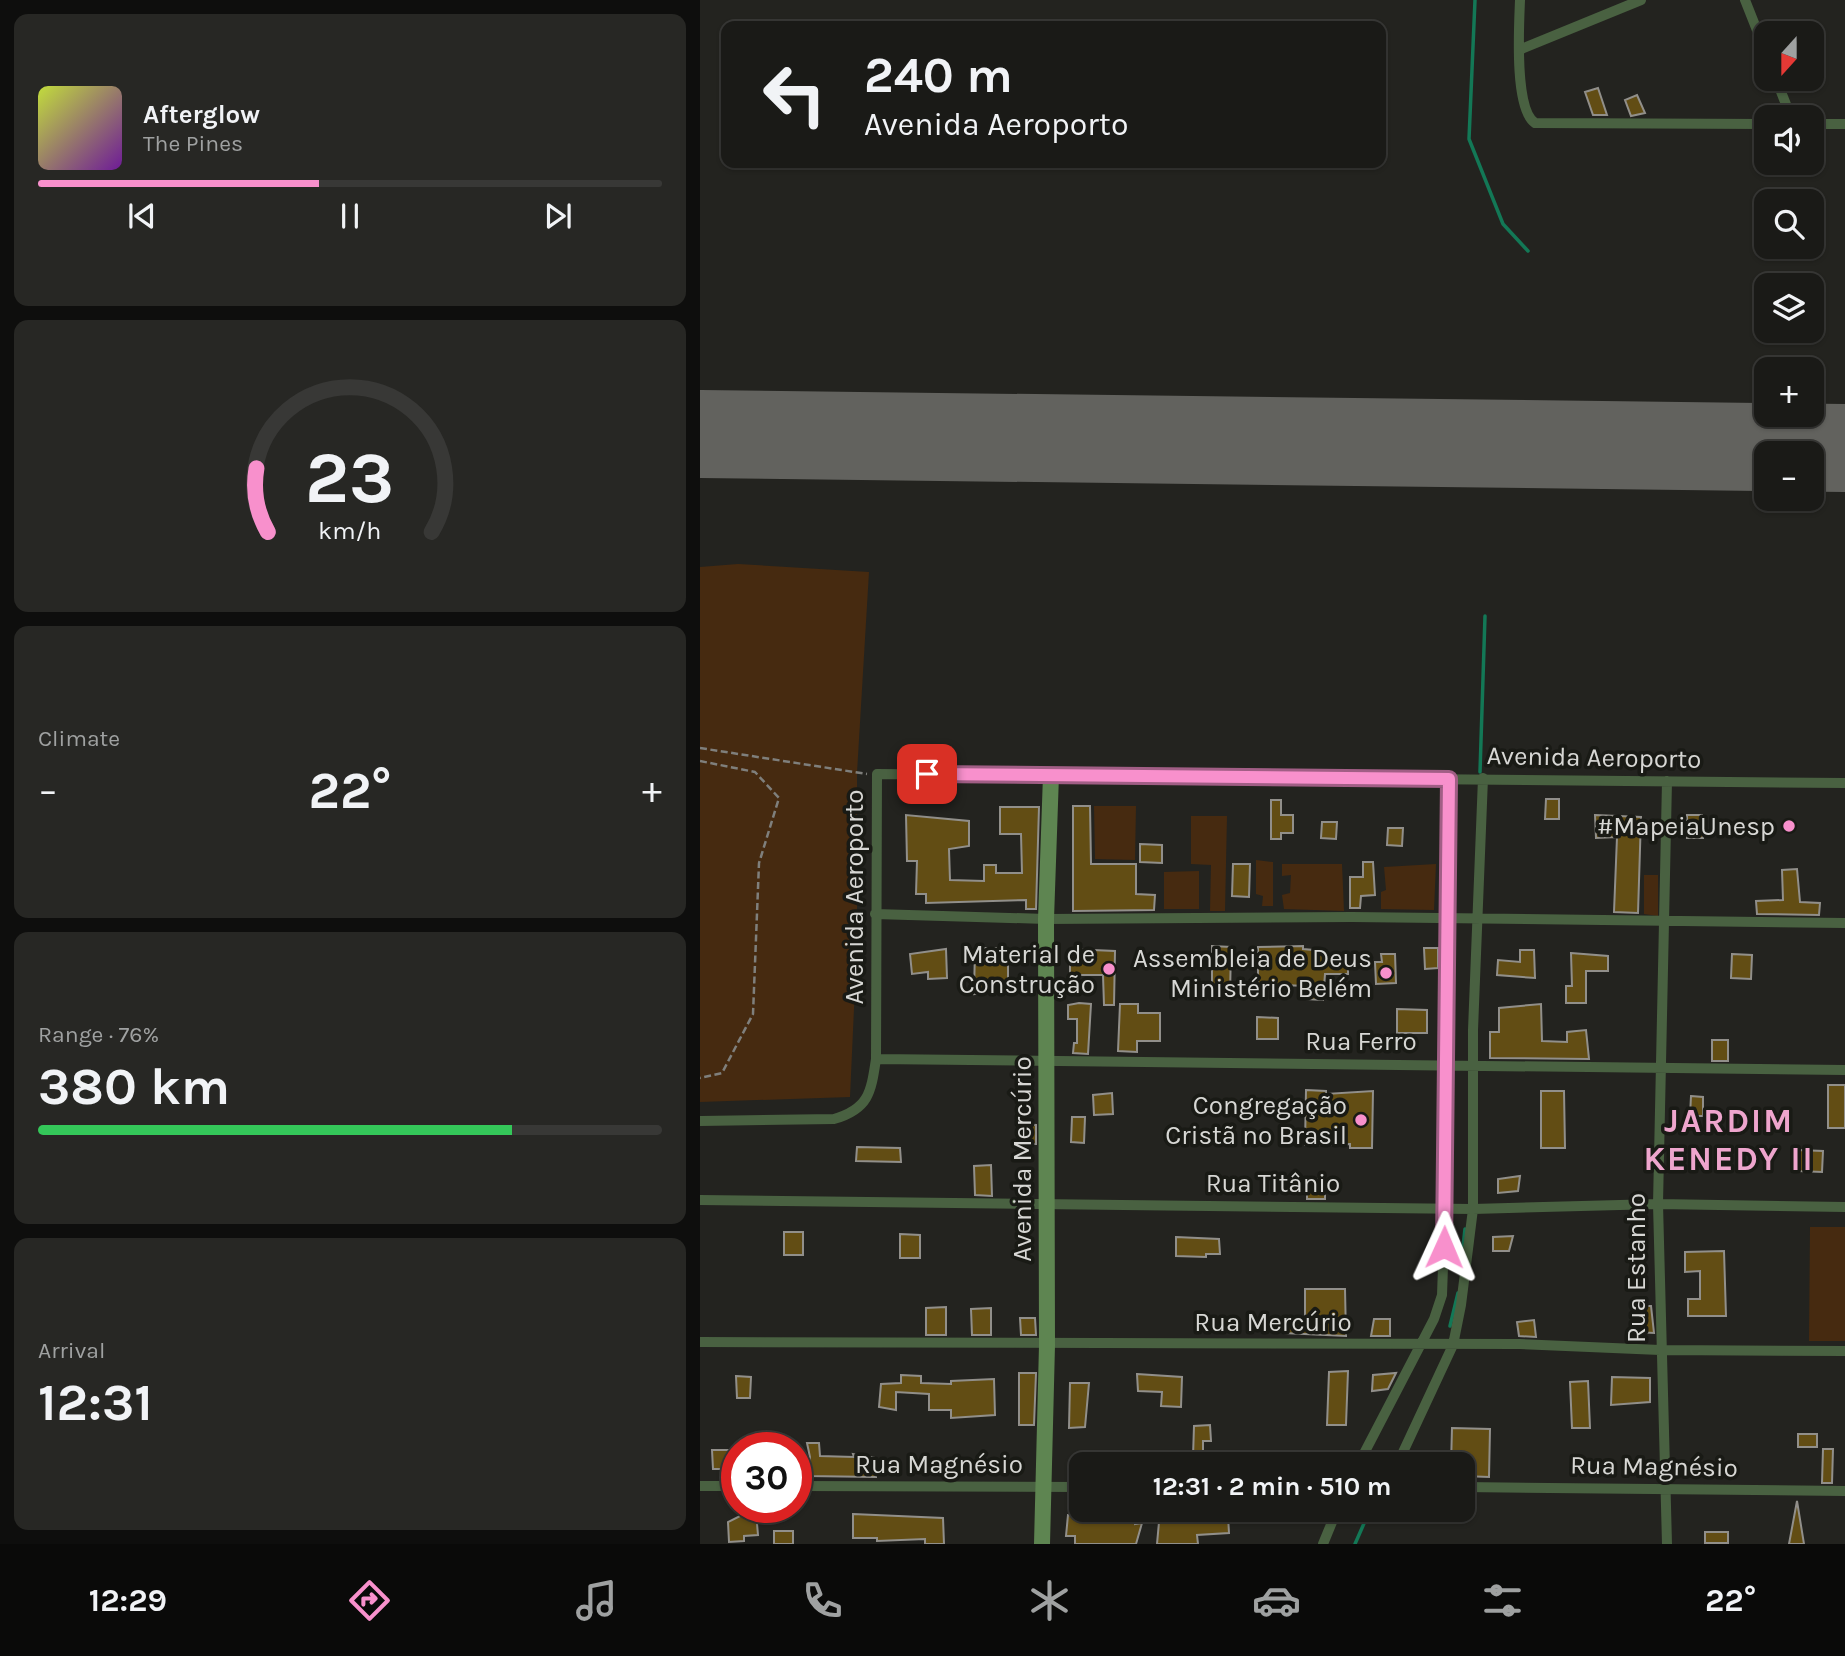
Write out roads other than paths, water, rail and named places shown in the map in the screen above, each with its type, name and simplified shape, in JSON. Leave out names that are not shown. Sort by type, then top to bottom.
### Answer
[{"type":"street","points":[[1520,0],[1519,50],[1525,112],[1535,123],[1754,124]]},
{"type":"street","points":[[1519,50],[1641,0]]},
{"type":"street","points":[[1745,0],[1754,23]]},
{"type":"street","points":[[1824,124],[1845,124]]},
{"type":"street","name":"Avenida Aeroporto","points":[[700,1121],[834,1119],[855,1113],[872,1086],[876,1059],[877,774],[1845,783]]},
{"type":"street","name":"Avenida Mercúrio","points":[[1042,1544],[1047,1345],[1046,919],[1051,775]]},
{"type":"street","points":[[1403,1452],[1452,1345],[1461,1305],[1473,1209],[1476,920],[1483,778]]},
{"type":"street","points":[[1365,1452],[1420,1345],[1442,1295],[1449,779]]},
{"type":"street","name":"Rua Estanho","points":[[1667,781],[1658,1205],[1667,1544]]},
{"type":"street","points":[[875,914],[1046,919],[1352,916],[1665,923],[1845,923]]},
{"type":"street","name":"Rua Ferro","points":[[876,1059],[1845,1070]]},
{"type":"street","name":"Rua Titânio","points":[[700,1200],[1473,1209],[1658,1205],[1845,1207]]},
{"type":"street","name":"Rua Mercúrio","points":[[700,1342],[1452,1345],[1845,1351]]},
{"type":"street","points":[[700,1486],[721,1486]]},
{"type":"street","name":"Rua Magnésio","points":[[812,1486],[1069,1487]]},
{"type":"street","name":"Rua Magnésio","points":[[1475,1487],[1845,1491]]},
{"type":"street","points":[[1323,1544],[1332,1522]]},
{"type":"waterway","points":[[1475,0],[1469,139],[1503,224],[1528,251]]},
{"type":"waterway","points":[[1480,772],[1485,616]]},
{"type":"waterway","points":[[1462,1255],[1465,1229]]},
{"type":"waterway","points":[[1450,1326],[1458,1293]]},
{"type":"waterway","points":[[1355,1544],[1365,1522]]},
{"type":"place","name":"#MapeiaUnesp","points":[[1789,826]]},
{"type":"place","name":"Material de Construção","points":[[1109,969]]},
{"type":"place","name":"Assembleia de Deus Ministério Belém","points":[[1386,973]]},
{"type":"place","name":"Congregação Cristã no Brasil","points":[[1361,1120]]},
{"type":"district","name":"JARDIM KENEDY II","points":[[1729,1139]]}]
